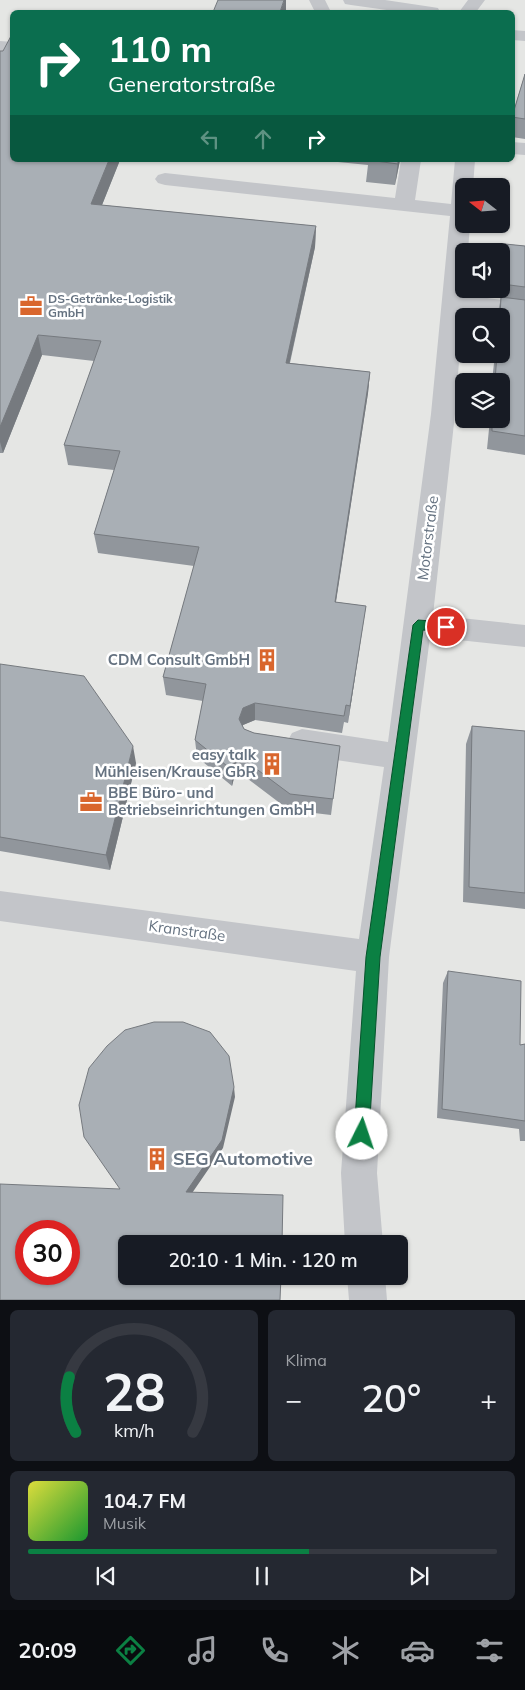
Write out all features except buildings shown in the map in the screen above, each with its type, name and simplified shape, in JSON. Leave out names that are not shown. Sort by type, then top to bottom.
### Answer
[{"type":"street","points":[[351,0],[418,10]]},
{"type":"street","points":[[469,10],[477,0]]},
{"type":"street","points":[[404,205],[411,162]]},
{"type":"street","name":"Motorstraße","points":[[464,178],[465,162]]},
{"type":"street","points":[[166,180],[455,210]]},
{"type":"street","name":"Motorstraße","points":[[363,1235],[359,1173],[373,957],[418,625],[443,414],[459,233]]},
{"type":"street","points":[[453,301],[525,310]]},
{"type":"street","points":[[418,625],[525,636]]},
{"type":"street","points":[[274,738],[400,757]]},
{"type":"street","name":"Kranstraße","points":[[0,906],[373,957]]},
{"type":"street","points":[[367,1285],[368,1300]]},
{"type":"shaded area","points":[[0,0],[525,0],[525,1300],[0,1300]]},
{"type":"place","name":"DS-Getränke-Logistik GmbH","points":[[31,306]]},
{"type":"place","name":"CDM Consult GmbH","points":[[267,660]]},
{"type":"place","name":"easy talk Mühleisen/Krause GbR","points":[[272,764]]},
{"type":"place","name":"BBE Büro- und Betriebseinrichtungen GmbH","points":[[91,802]]},
{"type":"place","name":"SEG Automotive","points":[[157,1159]]},
{"type":"route","points":[[362,1134],[373,957],[418,625],[446,627]]}]
